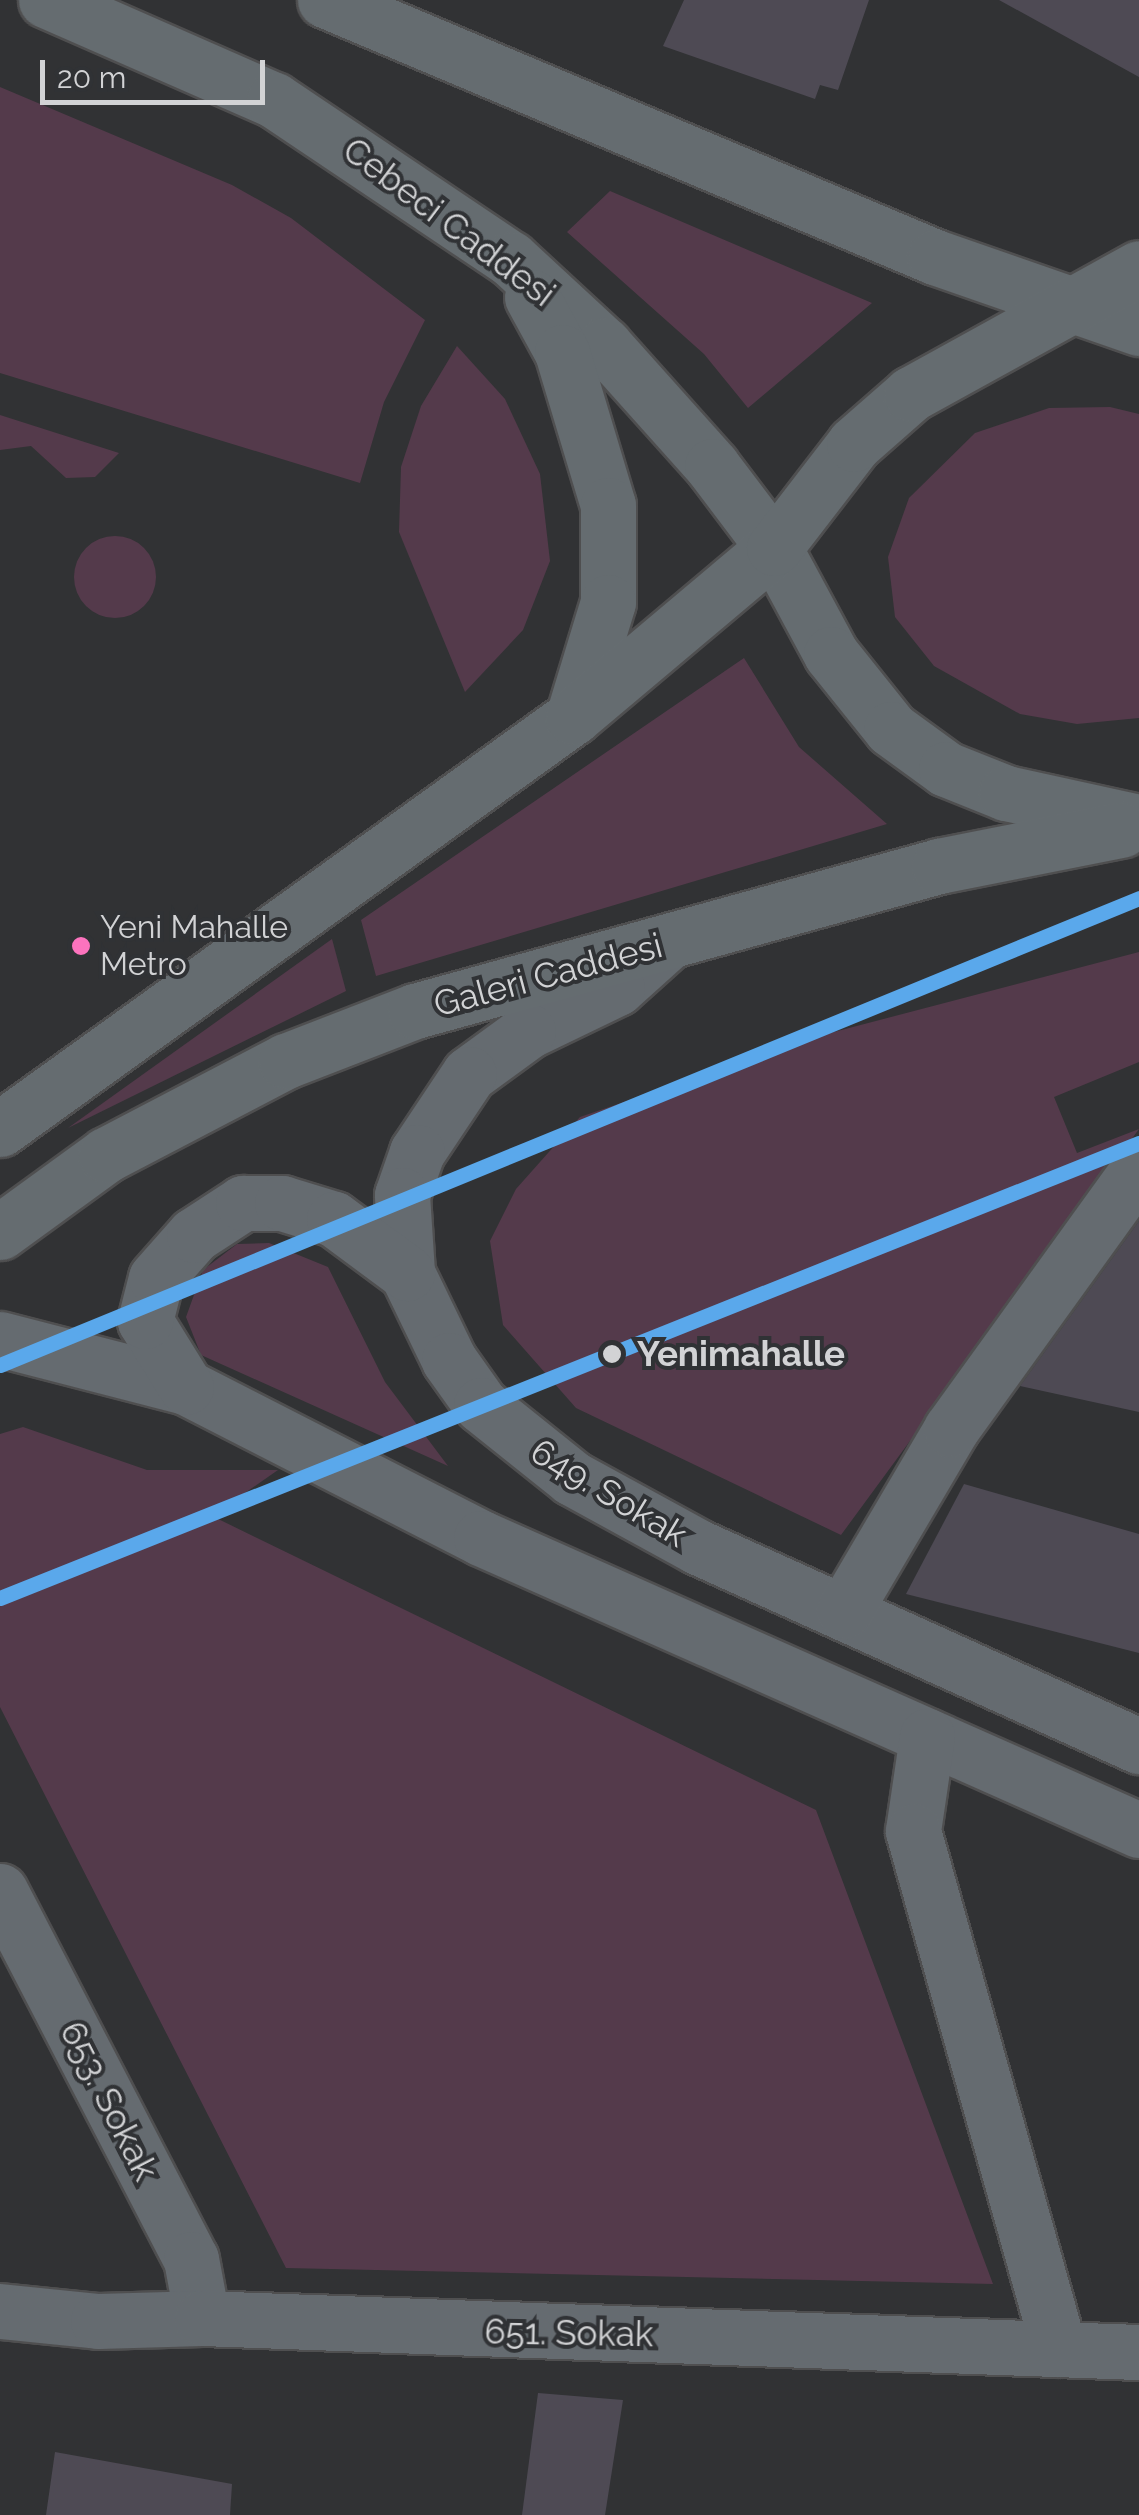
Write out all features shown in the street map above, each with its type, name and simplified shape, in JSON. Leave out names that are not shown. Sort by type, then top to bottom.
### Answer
[{"type":"main road","name":"Cebeci Caddesi","points":[[46,0],[274,100],[511,259],[662,406],[774,548],[831,654],[891,729],[946,769],[1006,793],[1139,824]]},
{"type":"main road","points":[[344,3],[935,257],[1139,328]]},
{"type":"main road","points":[[511,259],[562,352],[608,504],[608,602],[573,717]]},
{"type":"main road","points":[[0,1128],[573,717],[774,548],[854,444],[911,394],[1068,301],[1139,268]]},
{"type":"main road","name":"Galeri Caddesi","points":[[0,1232],[106,1155],[286,1061],[416,1011],[939,866],[1139,824]]},
{"type":"street","name":"649. Sokak","points":[[669,941],[617,988],[528,1031],[470,1074],[417,1152],[402,1196],[407,1273],[448,1360],[481,1405],[526,1445],[698,1547],[1139,1746]]},
{"type":"street","points":[[844,1612],[951,1429],[1139,1168]]},
{"type":"street","points":[[186,1387],[145,1322],[156,1278],[194,1236],[242,1203],[282,1203],[334,1219],[407,1273]]},
{"type":"street","points":[[0,1339],[186,1387],[481,1538],[1139,1830]]},
{"type":"street","points":[[927,1736],[914,1831],[1058,2349]]},
{"type":"street","name":"653. Sokak","points":[[0,1890],[191,2259],[202,2318]]},
{"type":"street","name":"651. Sokak","points":[[0,2312],[98,2321],[202,2318],[1139,2352]]},
{"type":"shaded area","points":[[0,87],[232,185],[291,218],[425,320],[384,402],[360,483],[0,373]]},
{"type":"shaded area","points":[[610,191],[872,303],[748,408],[704,354],[567,232]]},
{"type":"shaded area","points":[[457,346],[505,399],[540,474],[550,561],[523,630],[465,692],[399,532],[401,467],[421,406]]},
{"type":"shaded area","points":[[1110,407],[1139,414],[1139,718],[1077,724],[1020,714],[934,666],[895,617],[888,557],[909,498],[975,433],[1049,408]]},
{"type":"shaded area","points":[[0,415],[119,453],[95,477],[66,478],[31,446],[0,450]]},
{"type":"shaded area","points":[[115,536],[131,539],[144,548],[153,561],[153,593],[144,606],[131,615],[115,618],[99,615],[86,606],[77,593],[74,577],[77,561],[86,548],[99,539]]},
{"type":"shaded area","points":[[744,658],[799,747],[887,824],[376,976],[361,920]]},
{"type":"shaded area","points":[[332,939],[346,991],[68,1128]]},
{"type":"shaded area","points":[[1139,952],[1139,1062],[1054,1097],[1077,1153],[1139,1129],[841,1535],[576,1408],[503,1325],[490,1241],[516,1189],[580,1117],[811,1038]]},
{"type":"shaded area","points":[[269,1243],[328,1267],[385,1382],[448,1466],[201,1355],[186,1317],[203,1270],[237,1244]]},
{"type":"shaded area","points":[[23,1427],[147,1470],[278,1470],[212,1516],[816,1810],[993,2284],[286,2268],[0,1707],[0,1434]]},
{"type":"building","points":[[684,0],[869,0],[838,90],[820,85],[815,99],[663,46]]},
{"type":"building","points":[[999,0],[1139,0],[1139,77]]},
{"type":"building","points":[[1139,1221],[1139,1412],[1020,1386]]},
{"type":"building","points":[[964,1484],[1139,1534],[1139,1653],[906,1594]]},
{"type":"building","points":[[538,2393],[623,2400],[605,2515],[522,2515]]},
{"type":"building","points":[[55,2452],[232,2484],[230,2515],[46,2515]]},
{"type":"transit line","points":[[0,1365],[1139,898]]},
{"type":"transit line","points":[[0,1598],[1139,1143]]},
{"type":"place","name":"Yeni Mahalle Metro","points":[[81,946]]},
{"type":"place","name":"Yenimahalle","points":[[612,1354]]}]
